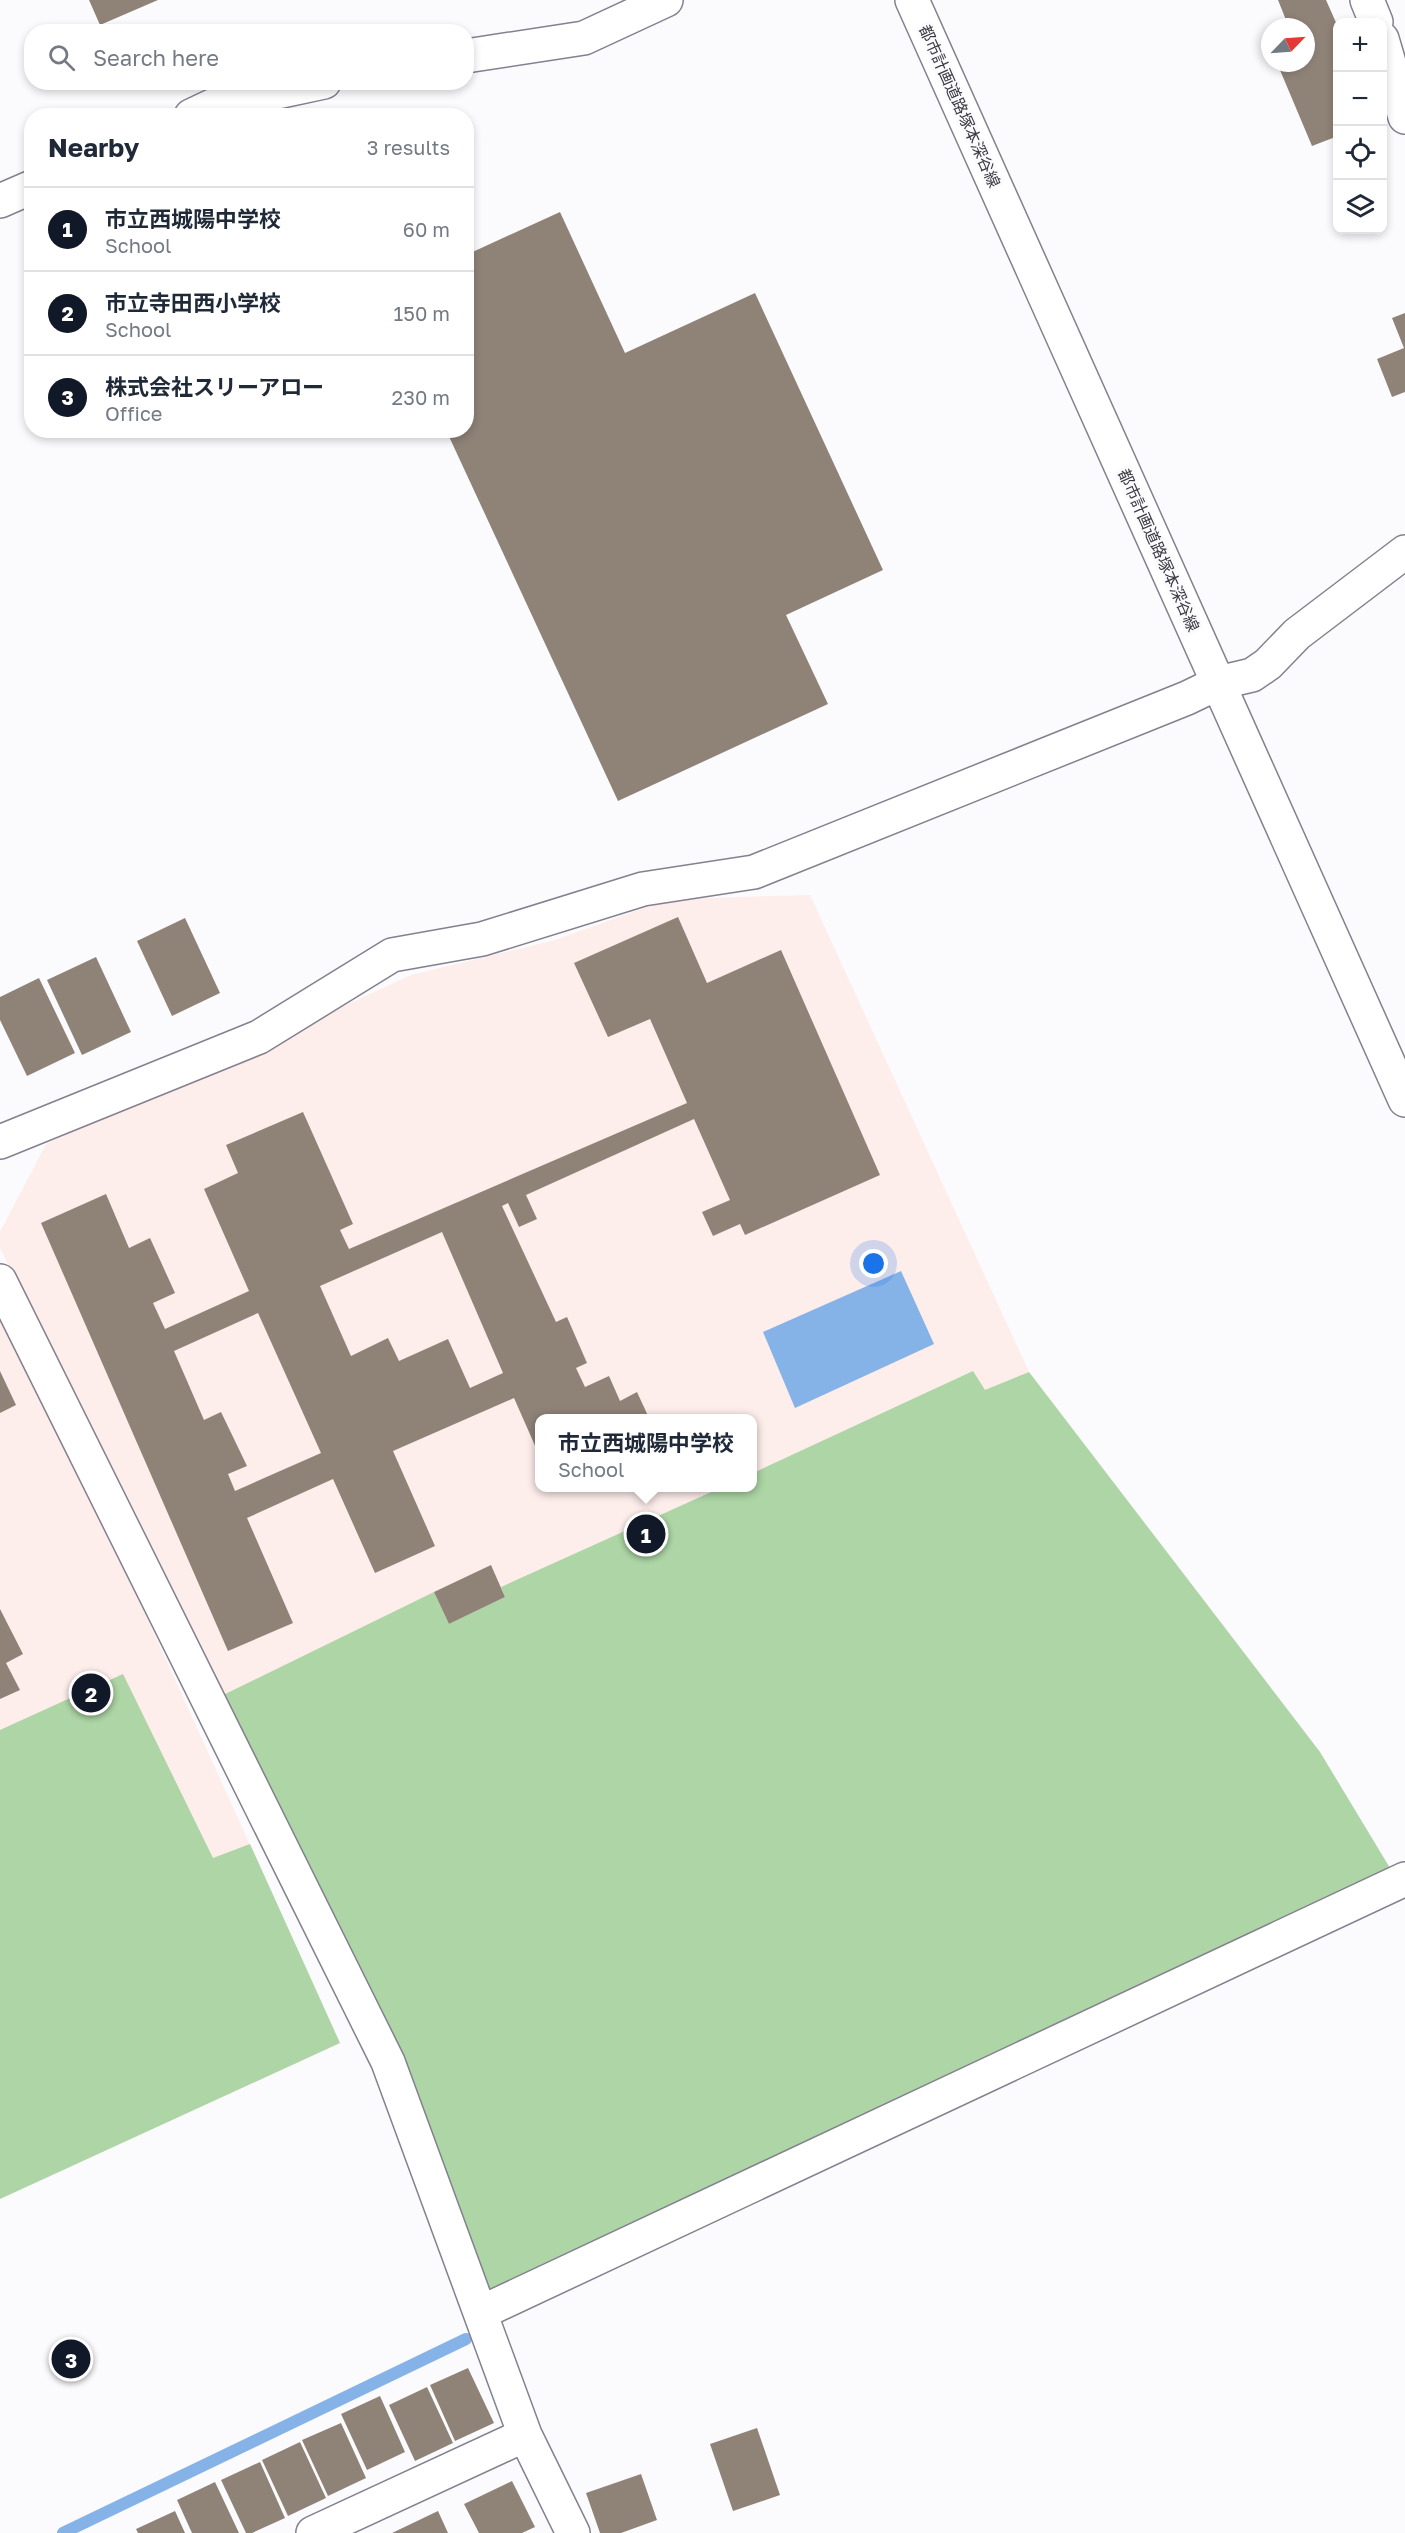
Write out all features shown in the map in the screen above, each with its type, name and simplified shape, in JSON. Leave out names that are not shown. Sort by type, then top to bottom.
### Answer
[{"type":"street","points":[[474,55],[584,38],[666,0]]},
{"type":"street","name":"都市計画道路塚本深谷線","points":[[912,0],[1405,1100]]},
{"type":"street","points":[[1367,0],[1374,18]]},
{"type":"street","points":[[1387,53],[1405,117]]},
{"type":"street","points":[[208,108],[287,90]]},
{"type":"street","points":[[0,201],[24,190]]},
{"type":"street","points":[[0,1142],[259,1037],[392,956],[482,939],[643,889],[754,872],[1187,698],[1218,683],[1252,675],[1269,664],[1297,634],[1405,552]]},
{"type":"street","points":[[0,1281],[388,2062],[482,2312],[525,2434],[573,2533]]},
{"type":"street","points":[[482,2312],[1405,1879]]},
{"type":"street","points":[[330,2530],[525,2434]]},
{"type":"shaded area","points":[[810,895],[1029,1372],[1320,1752],[407,2082],[0,1248],[0,1232],[46,1144],[411,975],[555,940],[669,899]]},
{"type":"shaded area","points":[[0,1319],[113,1543],[340,2043],[0,2199]]},
{"type":"green space","points":[[973,1371],[985,1390],[1029,1372],[1320,1752],[1393,1873],[492,2301],[219,1697],[434,1592],[449,1624],[505,1597],[501,1587],[711,1492],[757,1492],[757,1471]]},
{"type":"green space","points":[[123,1674],[213,1858],[250,1844],[340,2043],[0,2199],[0,1730]]},
{"type":"water","points":[[901,1271],[934,1344],[795,1408],[763,1332]]},
{"type":"building","points":[[89,0],[158,0],[102,24],[100,24]]},
{"type":"building","points":[[1278,0],[1326,0],[1334,18],[1333,138],[1312,146],[1281,72],[1315,72],[1315,18],[1285,18]]},
{"type":"building","points":[[560,212],[625,353],[755,293],[883,570],[786,615],[828,704],[618,801],[450,438],[474,438],[474,251]]},
{"type":"building","points":[[1405,313],[1405,392],[1392,397],[1377,359],[1404,348],[1392,318]]},
{"type":"building","points":[[678,917],[707,983],[781,950],[880,1175],[745,1235],[740,1224],[713,1236],[702,1212],[730,1200],[694,1119],[526,1195],[537,1219],[519,1227],[508,1203],[502,1206],[556,1322],[567,1317],[587,1363],[576,1368],[585,1387],[609,1376],[620,1401],[637,1392],[647,1414],[535,1414],[535,1446],[514,1398],[393,1451],[435,1546],[375,1573],[333,1479],[247,1518],[293,1623],[228,1651],[41,1223],[106,1194],[129,1248],[150,1238],[175,1293],[153,1303],[165,1329],[249,1291],[204,1189],[238,1173],[226,1145],[303,1112],[353,1224],[340,1230],[349,1249],[687,1103],[650,1019],[608,1037],[574,963]],"holes":[[[442,1232],[503,1373],[470,1388],[448,1339],[399,1361],[388,1338],[351,1356],[320,1286]],[[258,1313],[321,1453],[235,1491],[228,1474],[247,1466],[221,1412],[204,1420],[174,1351]]]},
{"type":"building","points":[[185,918],[220,993],[172,1016],[137,941]]},
{"type":"building","points":[[96,957],[131,1032],[82,1055],[47,980]]},
{"type":"building","points":[[39,978],[75,1053],[27,1076],[0,1020],[0,997]]},
{"type":"building","points":[[0,1371],[16,1405],[0,1413]]},
{"type":"building","points":[[491,1565],[505,1597],[449,1624],[434,1592]]},
{"type":"building","points":[[0,1609],[23,1654],[6,1663],[20,1690],[0,1699]]},
{"type":"building","points":[[468,2368],[494,2423],[455,2441],[430,2385]]},
{"type":"building","points":[[427,2387],[453,2443],[415,2461],[389,2405]]},
{"type":"building","points":[[380,2396],[405,2452],[367,2470],[341,2414]]},
{"type":"building","points":[[341,2423],[366,2478],[328,2496],[302,2440]]},
{"type":"building","points":[[757,2428],[780,2495],[733,2511],[710,2444]]},
{"type":"building","points":[[300,2442],[326,2498],[288,2516],[262,2460]]},
{"type":"building","points":[[260,2462],[285,2518],[252,2533],[246,2533],[221,2480]]},
{"type":"building","points":[[641,2474],[657,2520],[621,2533],[600,2533],[586,2493]]},
{"type":"building","points":[[512,2481],[535,2527],[522,2533],[479,2533],[464,2504]]},
{"type":"building","points":[[215,2482],[239,2533],[192,2533],[177,2500]]},
{"type":"building","points":[[175,2511],[185,2533],[138,2533],[136,2529]]},
{"type":"building","points":[[438,2511],[448,2533],[392,2533]]},
{"type":"waterway","points":[[63,2533],[466,2339]]},
{"type":"place","name":"市立西城陽中学校","points":[[646,1534]]},
{"type":"place","name":"市立寺田西小学校","points":[[91,1693]]},
{"type":"place","name":"株式会社スリーアロー","points":[[71,2359]]}]
